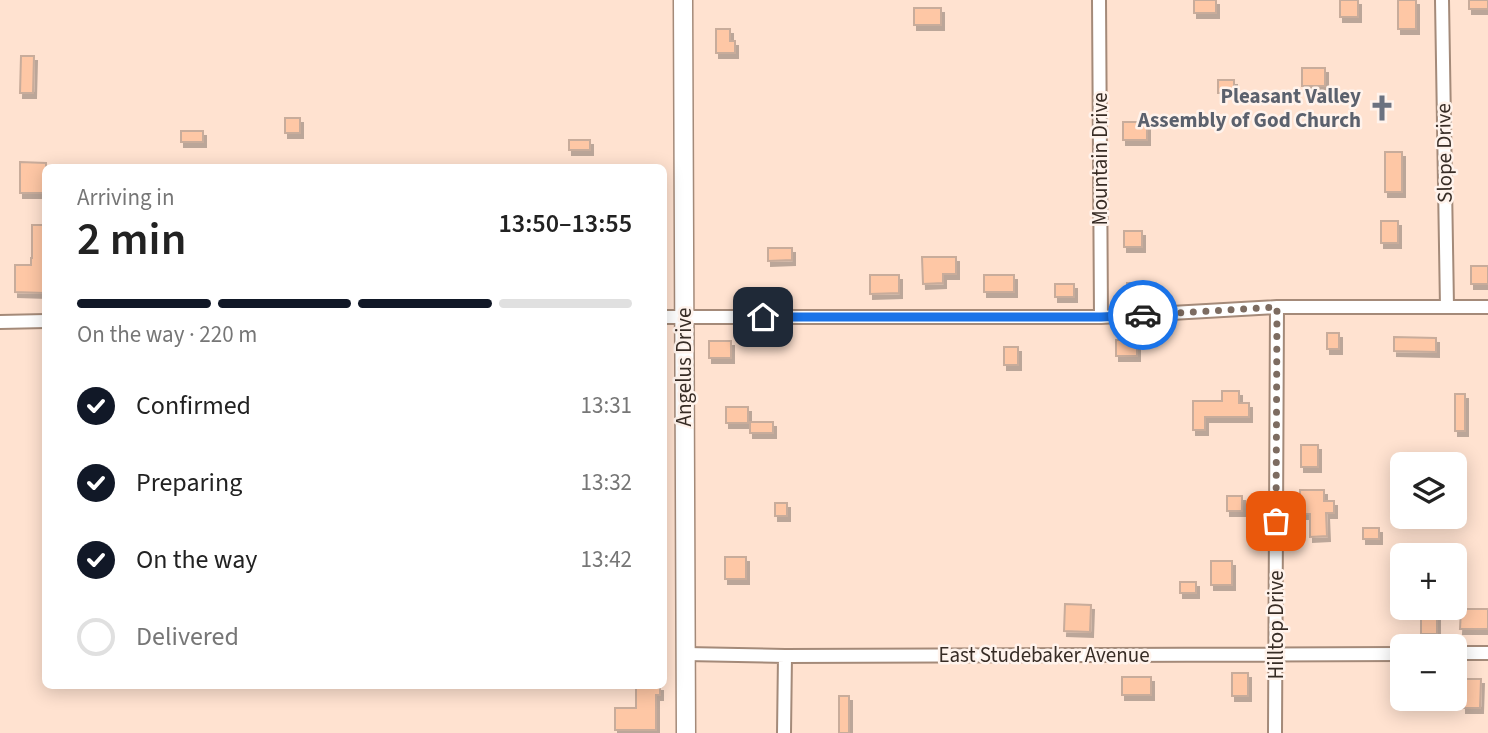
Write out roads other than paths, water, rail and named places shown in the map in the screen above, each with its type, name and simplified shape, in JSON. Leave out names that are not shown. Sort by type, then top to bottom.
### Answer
[{"type":"street","name":"Angelus Drive","points":[[684,0],[686,733]]},
{"type":"street","name":"Mountain Drive","points":[[1099,0],[1101,317]]},
{"type":"street","name":"Slope Drive","points":[[1442,0],[1447,307]]},
{"type":"street","points":[[667,317],[1101,317],[1277,307],[1488,307]]},
{"type":"street","name":"Hilltop Drive","points":[[1275,733],[1277,307]]},
{"type":"street","points":[[0,321],[42,321]]},
{"type":"street","name":"East Studebaker Avenue","points":[[686,654],[785,656],[1390,653]]},
{"type":"street","points":[[1467,653],[1488,653]]},
{"type":"street","points":[[784,733],[785,656]]},
{"type":"place","name":"Pleasant Valley Assembly of God Church","points":[[1382,108]]}]
